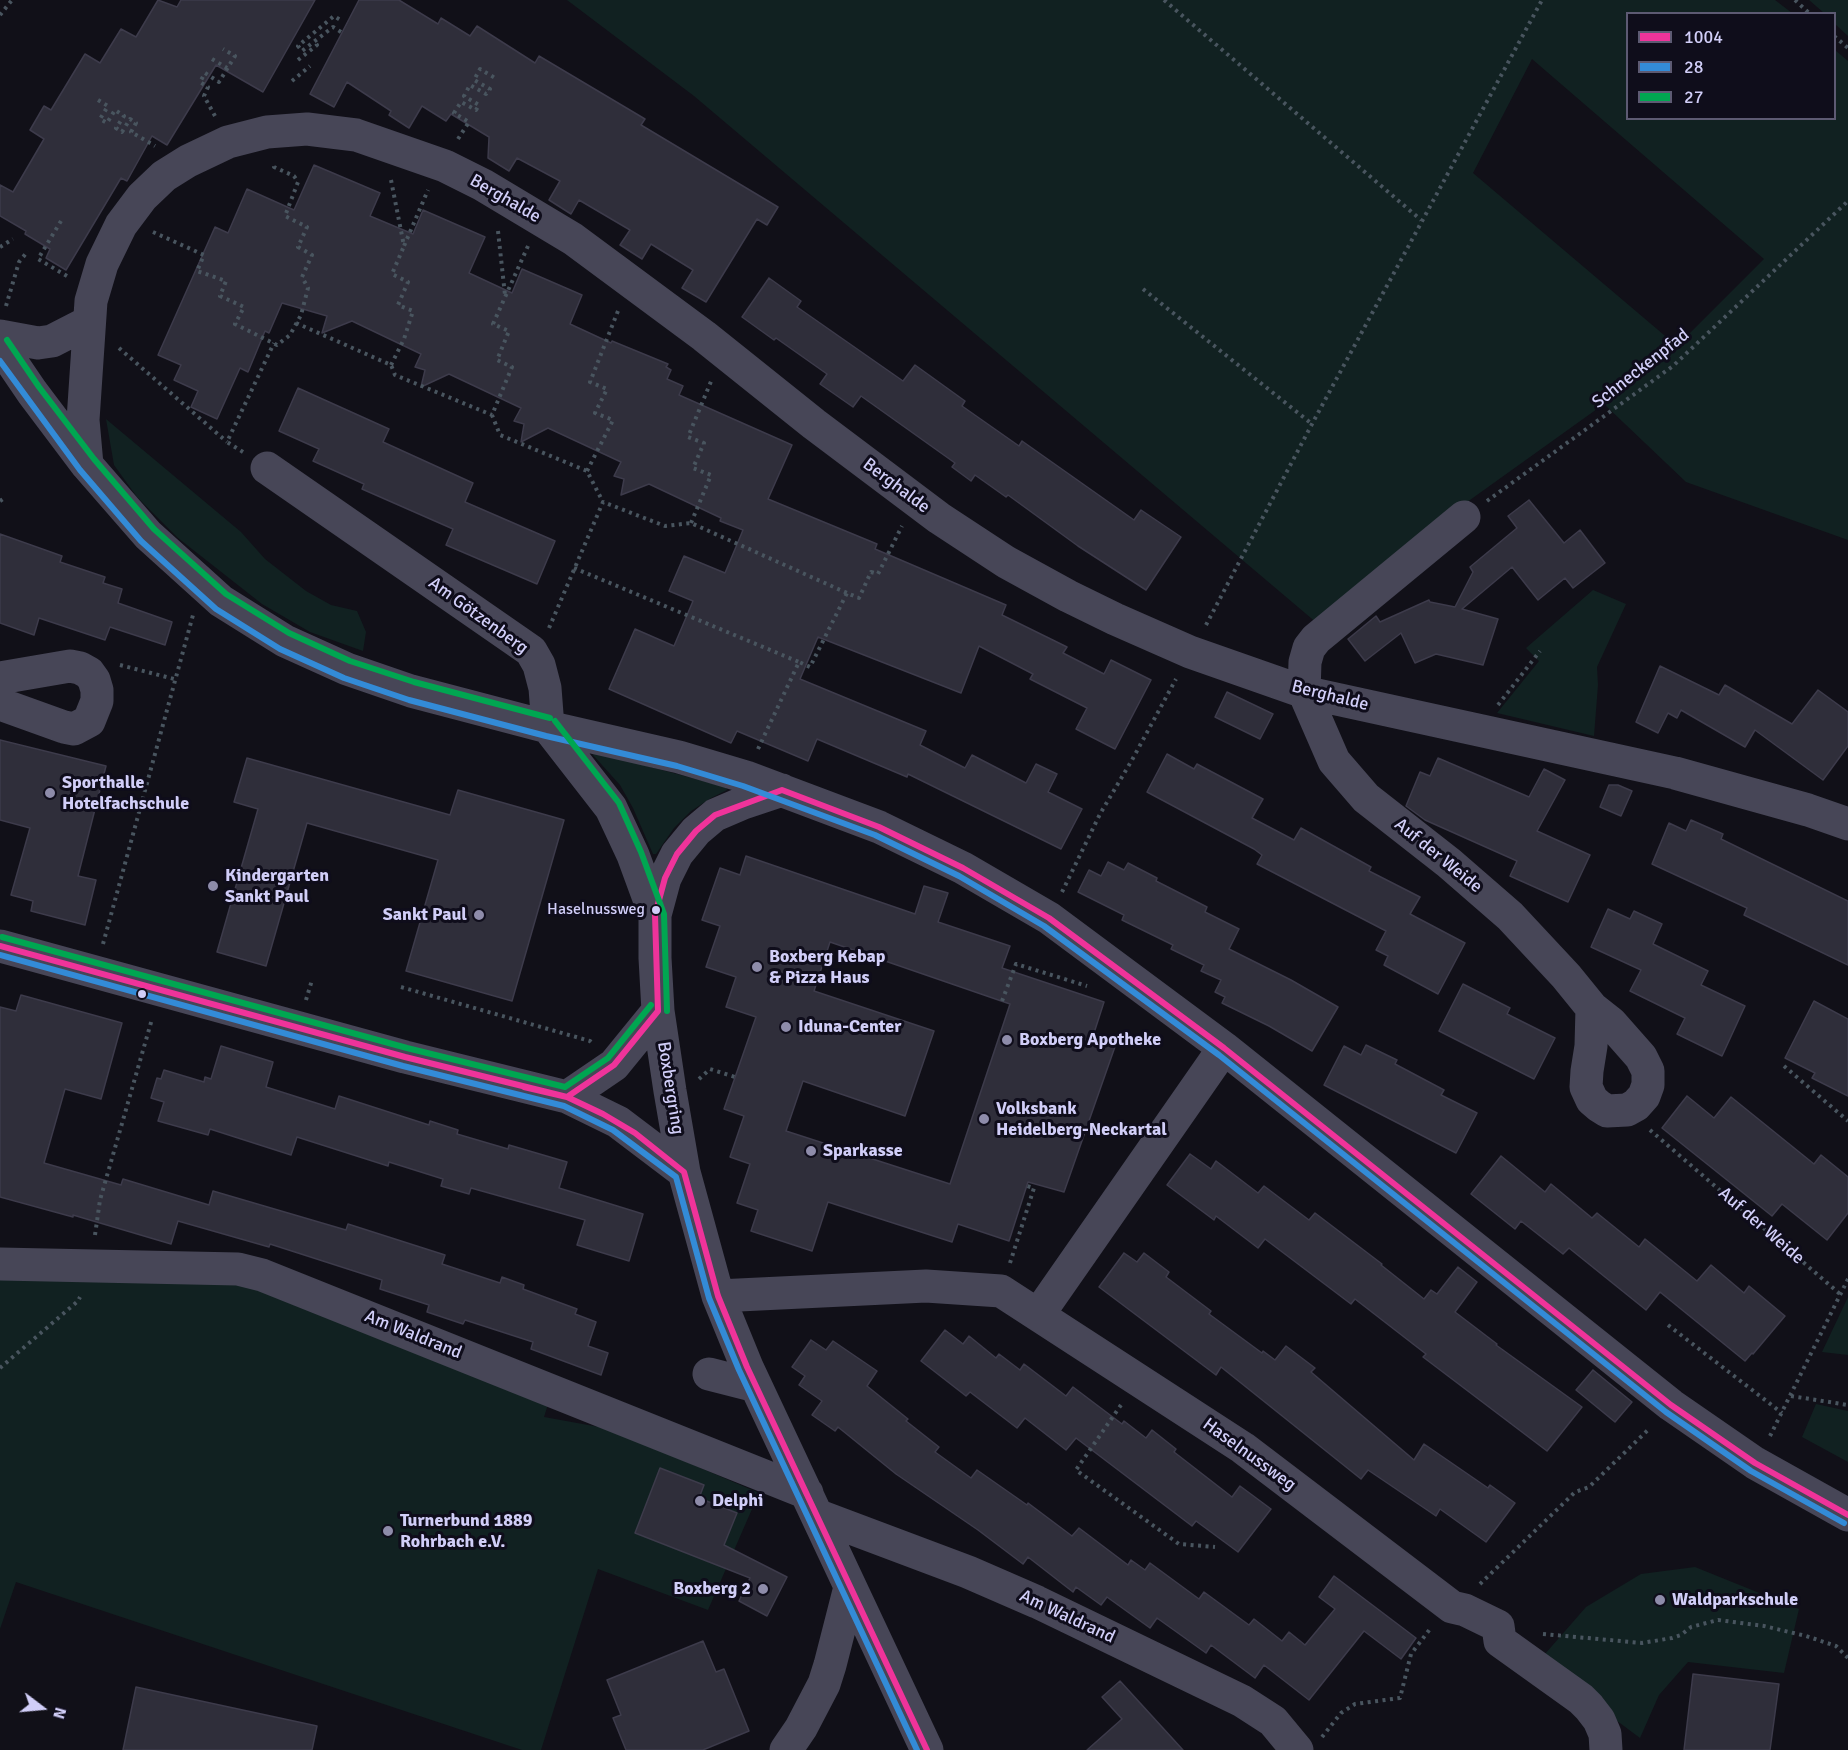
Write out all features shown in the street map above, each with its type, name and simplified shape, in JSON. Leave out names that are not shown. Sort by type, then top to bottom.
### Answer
[{"type":"street","name":"Berghalde","points":[[87,465],[83,420],[91,301],[102,264],[121,225],[142,197],[164,176],[228,142],[267,132],[308,129],[356,135],[438,164],[494,191],[573,239],[704,336],[814,424],[939,518],[1006,562],[1068,596],[1190,652],[1304,692],[1694,777],[1848,824]]},
{"type":"street","points":[[1,332],[38,343],[52,341],[89,322]]},
{"type":"street","points":[[1,332],[32,392],[87,465],[148,535],[221,601],[285,641],[317,657],[411,691],[746,777],[889,832],[963,868],[1048,918],[1224,1048],[1671,1405],[1755,1463],[1848,1515]]},
{"type":"street","name":"Am Götzenberg","points":[[267,468],[531,651],[539,665],[545,688],[548,727]]},
{"type":"street","points":[[1304,692],[1305,662],[1309,648],[1316,639],[1464,517]]},
{"type":"street","points":[[0,678],[60,667],[80,668],[94,680],[97,690],[89,721],[74,729],[0,704]]},
{"type":"street","name":"Auf der Weide","points":[[1304,692],[1334,761],[1366,798],[1449,863],[1510,916],[1566,976],[1592,1008],[1611,1023],[1641,1057],[1648,1071],[1648,1085],[1644,1096],[1636,1105],[1627,1110]]},
{"type":"street","name":"Boxbergring","points":[[548,727],[611,808],[633,855],[655,915]]},
{"type":"street","name":"Boxbergring","points":[[782,790],[716,815],[696,831],[677,854],[665,878],[655,915],[658,1011],[684,1172],[718,1296],[756,1386],[927,1750]]},
{"type":"street","points":[[0,946],[415,1060],[567,1097],[618,1122],[684,1172]]},
{"type":"street","points":[[1592,1008],[1591,1046],[1586,1088],[1592,1100],[1607,1111],[1627,1110]]},
{"type":"street","points":[[567,1097],[614,1065],[658,1011]]},
{"type":"street","points":[[1038,1315],[1224,1048]]},
{"type":"street","name":"Am Waldrand","points":[[0,1263],[94,1252],[237,1269],[262,1275],[686,1445],[813,1504],[1028,1598],[1242,1701],[1308,1745]]},
{"type":"street","name":"Haselnussweg","points":[[718,1296],[926,1286],[1001,1291],[1243,1448],[1452,1607],[1465,1610],[1498,1626]]},
{"type":"street","points":[[709,1374],[756,1386]]},
{"type":"street","points":[[786,1750],[801,1728],[824,1684],[849,1587]]},
{"type":"street","points":[[1498,1626],[1500,1641],[1589,1707],[1599,1720],[1605,1734],[1606,1750]]},
{"type":"path","points":[[0,15],[12,0]]},
{"type":"path","points":[[1164,0],[1421,220]]},
{"type":"path","points":[[1190,652],[1421,220],[1542,0]]},
{"type":"path","points":[[1795,0],[1808,12]]},
{"type":"path","points":[[341,32],[333,27],[302,51],[298,46],[334,16],[342,21]]},
{"type":"path","points":[[1836,38],[1848,48]]},
{"type":"path","points":[[298,60],[317,45],[314,41]]},
{"type":"path","points":[[223,49],[235,56],[219,82],[205,74],[200,82],[208,87],[204,96],[228,142]]},
{"type":"path","points":[[212,59],[227,68]]},
{"type":"path","points":[[292,81],[310,66]]},
{"type":"path","points":[[467,121],[454,113],[461,102],[476,110],[479,105],[464,96],[470,85],[486,94],[490,89],[474,80],[480,69],[495,78]]},
{"type":"path","points":[[98,100],[108,106],[100,119],[107,123],[115,110],[124,116],[116,128],[122,132],[130,119],[136,123],[131,132],[184,164]]},
{"type":"path","points":[[384,144],[404,246]]},
{"type":"path","points":[[438,164],[392,274],[408,282],[398,305],[412,311],[404,339],[391,365],[394,375],[492,415]]},
{"type":"path","points":[[125,219],[204,255],[196,270],[226,281],[220,296],[244,307],[236,324],[276,345],[290,335],[301,315],[308,288],[302,277],[312,255],[298,247],[307,227],[285,216],[298,182],[294,176],[285,172]]},
{"type":"path","points":[[494,191],[505,296]]},
{"type":"path","name":"Schneckenpfad","points":[[1464,517],[1673,366],[1848,201]]},
{"type":"path","points":[[540,219],[493,324],[508,331],[497,360],[512,367],[492,415],[500,435],[587,471],[603,502],[665,526],[691,523],[859,598],[871,572],[878,574],[903,524]]},
{"type":"path","points":[[61,221],[38,259],[68,276],[96,283]]},
{"type":"path","points":[[0,247],[13,239]]},
{"type":"path","points":[[1,332],[19,262],[28,251]]},
{"type":"path","points":[[587,471],[613,420],[595,413],[607,389],[590,381],[630,281]]},
{"type":"path","points":[[1143,289],[1312,424]]},
{"type":"path","points":[[89,322],[227,442],[267,468]]},
{"type":"path","points":[[296,323],[391,365]]},
{"type":"path","points":[[227,442],[273,343]]},
{"type":"path","points":[[691,523],[711,475],[693,468],[704,443],[688,436],[698,411]]},
{"type":"path","points":[[0,501],[6,497]]},
{"type":"path","points":[[535,659],[603,502]]},
{"type":"path","points":[[574,568],[810,667],[847,593]]},
{"type":"path","points":[[112,912],[174,679],[202,585]]},
{"type":"path","points":[[1486,731],[1492,713],[1540,651]]},
{"type":"path","points":[[80,668],[102,661],[174,679]]},
{"type":"path","points":[[746,777],[799,662]]},
{"type":"path","points":[[1048,918],[1100,814],[1174,681]]},
{"type":"path","points":[[1002,1001],[1016,964],[1090,987]]},
{"type":"path","points":[[401,987],[572,1036]]},
{"type":"path","points":[[0,1368],[78,1301],[94,1252],[100,1200],[160,989]]},
{"type":"path","points":[[1784,1066],[1848,1122]]},
{"type":"path","points":[[710,1068],[735,1077]]},
{"type":"path","name":"Auf der Weide","points":[[1627,1110],[1840,1294]]},
{"type":"path","points":[[1001,1291],[1034,1188],[1027,1186]]},
{"type":"path","points":[[1755,1463],[1791,1396],[1848,1279]]},
{"type":"path","points":[[1668,1325],[1782,1413]]},
{"type":"path","points":[[1791,1396],[1848,1405]]},
{"type":"path","points":[[1122,1404],[1076,1470],[1179,1544],[1215,1547]]},
{"type":"path","points":[[1489,1576],[1575,1492],[1589,1487],[1648,1430]]},
{"type":"path","points":[[1498,1626],[1542,1634],[1642,1642],[1672,1638],[1704,1622],[1734,1621],[1806,1636],[1836,1646],[1848,1658]]},
{"type":"path","points":[[1308,1745],[1341,1713],[1354,1704],[1400,1698],[1411,1654],[1422,1638]]},
{"type":"shaded area","points":[[567,0],[1775,0],[1791,12],[1626,12],[1626,120],[1836,120],[1836,51],[1848,61],[1848,540],[1686,482],[1604,404],[1456,510],[1318,624],[694,96]],"holes":[[[1532,59],[1764,259],[1677,346],[1473,173]]]},
{"type":"shaded area","points":[[1809,0],[1848,0],[1848,36],[1836,25],[1836,12],[1823,12]]},
{"type":"shaded area","points":[[106,419],[241,532],[265,559],[306,591],[331,605],[357,611],[366,632],[363,651],[310,632],[262,604],[178,538],[137,497],[114,465]]},
{"type":"shaded area","points":[[1593,590],[1626,604],[1597,667],[1594,736],[1497,713],[1539,661],[1526,648]]},
{"type":"shaded area","points":[[594,752],[726,787],[727,790],[691,811],[674,828],[656,854],[653,854],[633,808],[620,785],[593,755]]},
{"type":"shaded area","name":"Turnerbund 1889 Rohrbach e.V.","points":[[0,1274],[236,1278],[550,1398],[544,1417],[610,1429],[759,1493],[708,1610],[598,1569],[541,1750],[522,1750],[16,1582],[0,1629]]},
{"type":"shaded area","points":[[1848,1297],[1848,1355],[1822,1352]]},
{"type":"shaded area","points":[[1816,1404],[1848,1411],[1848,1462],[1802,1437]]},
{"type":"shaded area","points":[[1695,1567],[1799,1609],[1784,1673],[1688,1662],[1659,1695],[1640,1738],[1538,1662],[1586,1607],[1641,1574]]},
{"type":"building","points":[[158,0],[177,7],[181,0],[315,0],[263,92],[216,65],[167,145],[152,136],[127,181],[121,178],[66,270],[46,258],[50,249],[25,234],[26,231],[0,216],[0,185],[13,192],[44,139],[30,130],[44,106],[51,110],[85,54],[100,63],[121,29],[136,37]]},
{"type":"building","points":[[359,0],[399,0],[438,24],[441,18],[470,36],[477,26],[535,63],[539,56],[645,119],[641,125],[778,207],[767,225],[757,219],[706,302],[682,288],[693,270],[651,244],[642,259],[620,245],[630,230],[579,200],[571,214],[549,200],[560,181],[517,158],[509,171],[488,158],[489,137],[451,114],[446,121],[422,106],[409,128],[389,115],[391,111],[347,82],[334,107],[310,94]]},
{"type":"building","points":[[314,165],[380,193],[370,216],[413,234],[423,210],[485,237],[469,273],[512,293],[522,269],[582,295],[570,324],[611,343],[612,341],[668,364],[666,367],[671,370],[667,379],[683,386],[679,395],[792,445],[768,499],[877,544],[875,549],[1006,605],[1002,615],[1067,647],[1063,653],[1104,674],[1111,660],[1151,680],[1115,749],[1076,729],[1087,708],[1030,679],[1033,674],[979,646],[961,693],[818,637],[800,679],[926,731],[920,745],[965,768],[972,755],[1026,783],[1036,764],[1057,774],[1048,792],[1082,809],[1061,849],[908,774],[907,777],[817,739],[808,761],[737,731],[731,743],[609,689],[635,629],[674,646],[693,601],[669,591],[684,556],[725,573],[743,530],[720,521],[721,518],[649,484],[621,495],[624,479],[614,476],[621,462],[548,428],[521,442],[524,424],[514,421],[521,408],[449,374],[421,387],[425,370],[415,367],[421,354],[352,321],[322,333],[327,316],[282,303],[269,333],[265,331],[248,372],[240,368],[217,419],[191,407],[198,391],[174,380],[181,365],[158,355],[215,227],[228,233],[247,189],[294,210]]},
{"type":"building","points":[[769,278],[801,301],[797,307],[903,381],[915,365],[965,401],[962,406],[1019,446],[1022,441],[1134,520],[1141,510],[1181,537],[1146,590],[1078,546],[1008,495],[1006,497],[975,475],[971,481],[952,467],[955,463],[861,396],[853,407],[820,384],[827,374],[742,317]]},
{"type":"building","points":[[298,388],[389,429],[383,442],[473,483],[465,502],[555,541],[537,584],[446,545],[453,529],[362,489],[364,484],[313,461],[319,449],[279,431]]},
{"type":"building","points":[[1529,500],[1564,543],[1580,530],[1605,563],[1573,588],[1565,578],[1538,600],[1512,567],[1462,609],[1498,619],[1483,665],[1436,654],[1415,663],[1401,633],[1365,661],[1348,639],[1376,616],[1380,622],[1429,600],[1455,607],[1473,572],[1470,567],[1517,528],[1508,516]]},
{"type":"building","points":[[0,534],[62,556],[60,562],[105,577],[103,583],[122,589],[118,603],[172,622],[165,645],[110,627],[105,640],[39,618],[34,635],[0,623]]},
{"type":"building","points":[[1660,666],[1719,695],[1725,685],[1792,724],[1818,690],[1848,712],[1848,746],[1823,780],[1755,730],[1745,747],[1681,710],[1677,718],[1668,713],[1658,733],[1636,722]]},
{"type":"building","points":[[1227,692],[1273,714],[1260,739],[1215,717]]},
{"type":"building","points":[[0,740],[106,766],[78,876],[96,880],[85,925],[31,911],[33,901],[11,895],[30,828],[0,820]]},
{"type":"building","points":[[1167,754],[1194,769],[1197,764],[1263,799],[1252,818],[1294,840],[1301,828],[1371,867],[1369,871],[1420,897],[1410,914],[1465,943],[1438,994],[1384,965],[1388,956],[1376,950],[1386,931],[1257,864],[1262,855],[1254,849],[1147,792]]},
{"type":"building","points":[[247,758],[450,815],[458,790],[564,820],[512,1001],[406,971],[438,860],[307,823],[266,966],[217,952],[258,809],[234,802]]},
{"type":"building","points":[[1438,758],[1529,797],[1544,769],[1565,780],[1537,831],[1590,855],[1568,902],[1510,876],[1517,861],[1425,820],[1406,806],[1420,772],[1430,776]]},
{"type":"building","points":[[1609,785],[1618,785],[1632,791],[1621,816],[1600,807]]},
{"type":"building","points":[[1691,820],[1723,834],[1721,839],[1848,901],[1848,965],[1744,915],[1747,908],[1652,864],[1669,823],[1686,831]]},
{"type":"building","points":[[746,856],[915,914],[924,886],[948,893],[938,922],[1010,946],[1002,968],[1104,1002],[1094,1033],[1117,1041],[1064,1192],[1028,1182],[1009,1241],[958,1224],[952,1242],[828,1202],[812,1251],[751,1231],[758,1210],[737,1203],[750,1164],[730,1157],[744,1116],[724,1109],[756,1017],[726,1007],[736,977],[706,967],[720,926],[702,920],[720,868],[740,875]],"holes":[[[830,942],[1010,1004],[950,1184],[786,1131],[803,1081],[905,1116],[934,1031],[814,991]]]},
{"type":"building","points":[[1108,862],[1124,870],[1128,863],[1157,878],[1156,881],[1207,907],[1205,912],[1239,929],[1229,949],[1338,1007],[1312,1051],[1269,1026],[1222,1003],[1225,997],[1215,992],[1221,980],[1201,971],[1204,965],[1171,949],[1173,945],[1122,920],[1124,915],[1078,892],[1089,870],[1101,876]]},
{"type":"building","points":[[1608,909],[1630,919],[1634,911],[1662,924],[1653,944],[1708,971],[1701,985],[1745,1006],[1722,1056],[1677,1034],[1685,1018],[1630,991],[1641,970],[1591,947]]},
{"type":"building","points":[[1463,984],[1510,1008],[1507,1014],[1555,1038],[1534,1079],[1439,1031]]},
{"type":"building","points":[[21,995],[122,1023],[101,1099],[65,1089],[44,1163],[121,1185],[123,1179],[209,1205],[213,1191],[346,1230],[348,1224],[445,1255],[442,1264],[500,1283],[502,1277],[524,1285],[523,1289],[577,1309],[575,1314],[596,1322],[588,1346],[608,1353],[601,1375],[531,1349],[533,1342],[465,1320],[463,1324],[427,1312],[429,1305],[380,1289],[382,1280],[270,1244],[269,1247],[178,1221],[171,1244],[73,1215],[73,1217],[0,1197],[0,1007],[16,1011]]},
{"type":"building","points":[[1814,1001],[1848,1019],[1848,1096],[1812,1078],[1815,1073],[1785,1058]]},
{"type":"building","points":[[1366,1045],[1397,1060],[1395,1064],[1444,1090],[1441,1095],[1477,1113],[1456,1153],[1324,1085],[1344,1046],[1361,1055]]},
{"type":"building","points":[[221,1046],[273,1062],[266,1087],[335,1109],[339,1096],[429,1125],[430,1121],[458,1130],[457,1134],[508,1149],[509,1145],[567,1162],[559,1188],[643,1214],[629,1261],[577,1245],[585,1220],[471,1188],[469,1194],[441,1186],[443,1179],[389,1162],[388,1166],[297,1137],[291,1155],[210,1129],[208,1135],[158,1121],[164,1102],[151,1098],[157,1078],[161,1079],[164,1070],[204,1082],[205,1077],[211,1079]]},
{"type":"building","points":[[1687,1096],[1714,1118],[1731,1097],[1814,1164],[1821,1155],[1848,1177],[1848,1213],[1827,1240],[1782,1204],[1772,1216],[1662,1128]]},
{"type":"building","points":[[1190,1154],[1211,1169],[1216,1161],[1258,1193],[1264,1186],[1309,1220],[1315,1213],[1424,1299],[1431,1290],[1437,1294],[1458,1267],[1477,1282],[1455,1312],[1496,1345],[1582,1407],[1547,1451],[1423,1357],[1426,1354],[1355,1299],[1351,1304],[1265,1239],[1258,1248],[1216,1216],[1214,1220],[1167,1185]]},
{"type":"building","points":[[1501,1156],[1545,1192],[1551,1184],[1592,1218],[1597,1213],[1639,1247],[1645,1239],[1697,1281],[1711,1265],[1744,1293],[1749,1286],[1785,1316],[1745,1361],[1660,1292],[1646,1310],[1569,1248],[1563,1254],[1521,1221],[1515,1229],[1471,1194]]},
{"type":"building","points":[[1124,1253],[1137,1262],[1144,1253],[1169,1272],[1166,1277],[1211,1311],[1209,1314],[1262,1353],[1263,1351],[1275,1360],[1286,1346],[1315,1368],[1311,1372],[1414,1460],[1424,1444],[1488,1488],[1490,1485],[1515,1503],[1486,1542],[1440,1509],[1436,1516],[1368,1470],[1361,1479],[1221,1367],[1216,1375],[1099,1287]]},
{"type":"building","points":[[945,1330],[963,1344],[969,1336],[996,1358],[999,1354],[1020,1370],[1024,1364],[1066,1396],[1073,1387],[1122,1424],[1124,1421],[1146,1438],[1152,1430],[1176,1449],[1174,1452],[1232,1497],[1240,1486],[1271,1509],[1238,1552],[1196,1521],[1192,1526],[1076,1438],[1066,1450],[1025,1418],[1017,1428],[970,1392],[966,1396],[921,1361]]},
{"type":"building","points":[[811,1340],[826,1350],[833,1341],[877,1371],[867,1386],[939,1447],[935,1452],[971,1478],[977,1470],[1027,1505],[1028,1503],[1072,1536],[1079,1528],[1128,1565],[1131,1560],[1145,1570],[1150,1563],[1199,1599],[1204,1592],[1249,1625],[1254,1619],[1282,1641],[1289,1632],[1305,1645],[1335,1609],[1319,1597],[1334,1576],[1416,1638],[1401,1659],[1364,1631],[1309,1700],[1264,1665],[1255,1678],[1211,1645],[1206,1653],[1157,1618],[1150,1628],[1107,1597],[1101,1605],[1076,1587],[1073,1592],[1028,1557],[1023,1564],[896,1474],[838,1427],[835,1431],[812,1415],[822,1401],[799,1385],[805,1376],[792,1367]]},
{"type":"building","points":[[1593,1370],[1632,1402],[1615,1422],[1576,1390]]},
{"type":"building","points":[[660,1468],[704,1485],[699,1498],[737,1513],[724,1545],[787,1577],[767,1616],[739,1601],[750,1578],[635,1533]]},
{"type":"building","points":[[703,1641],[716,1672],[724,1669],[749,1731],[703,1750],[626,1750],[613,1718],[621,1715],[607,1680]]},
{"type":"building","points":[[1693,1674],[1779,1684],[1770,1750],[1684,1750]]},
{"type":"building","points":[[1120,1681],[1183,1750],[1087,1750],[1122,1719],[1102,1697]]},
{"type":"building","points":[[136,1687],[317,1726],[312,1750],[123,1750]]},
{"type":"transit line","name":"27","points":[[7,340],[39,387],[94,459],[154,529],[226,594],[289,633],[350,661],[414,682],[550,718]]},
{"type":"transit line","name":"28","points":[[0,361],[80,470],[141,541],[216,609],[280,649],[344,678],[409,700],[546,736],[677,766],[743,786],[875,835],[959,876],[1044,926],[1219,1055],[1666,1412],[1751,1471],[1844,1523]]},
{"type":"transit line","name":"27","points":[[555,721],[619,803],[641,852],[664,914],[667,1011]]},
{"type":"transit line","name":"1004","points":[[0,946],[405,1057],[567,1097],[614,1065],[658,1011],[655,915],[665,878],[677,854],[696,831],[715,815],[782,790],[879,827],[963,868],[1049,918],[1224,1048],[1671,1405],[1755,1463],[1848,1515]]},
{"type":"transit line","name":"27","points":[[2,937],[407,1048],[565,1087],[608,1058],[651,1005]]},
{"type":"transit line","name":"28","points":[[0,955],[403,1066],[564,1106],[613,1130],[676,1177],[709,1298],[739,1370],[917,1750]]},
{"type":"transit line","name":"1004","points":[[524,1087],[567,1097],[603,1114],[635,1133],[684,1172],[718,1296],[747,1367],[927,1750]]},
{"type":"place","name":"Sporthalle Hotelfachschule","points":[[50,793]]},
{"type":"place","name":"Kindergarten Sankt Paul","points":[[213,886]]},
{"type":"place","name":"Haselnussweg","points":[[656,910]]},
{"type":"place","name":"Sankt Paul","points":[[479,915]]},
{"type":"place","name":"Boxberg Kebap & Pizza Haus","points":[[757,967]]},
{"type":"place","name":"Iduna-Center","points":[[786,1027]]},
{"type":"place","name":"Boxberg Apotheke","points":[[1007,1040]]},
{"type":"place","name":"Volksbank Heidelberg-Neckartal","points":[[984,1119]]},
{"type":"place","name":"Sparkasse","points":[[811,1151]]},
{"type":"place","name":"Delphi","points":[[700,1501]]},
{"type":"place","name":"Turnerbund 1889 Rohrbach e.V.","points":[[388,1531]]},
{"type":"place","name":"Boxberg 2","points":[[763,1589]]},
{"type":"place","name":"Waldparkschule","points":[[1660,1600]]}]
